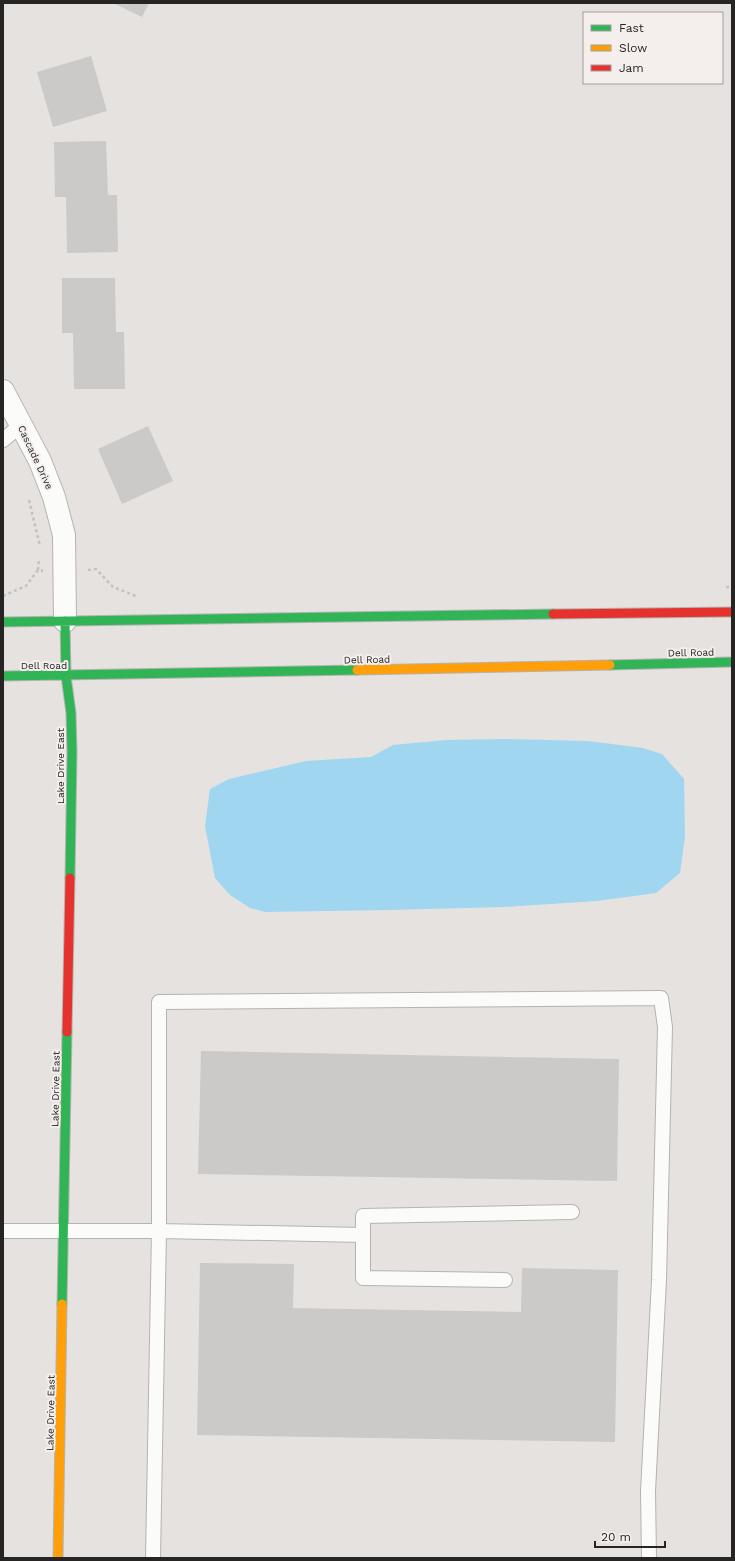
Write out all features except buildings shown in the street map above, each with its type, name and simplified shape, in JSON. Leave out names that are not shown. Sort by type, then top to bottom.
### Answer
[{"type":"main road","points":[[3,622],[732,612]]},
{"type":"main road","name":"Lake Drive East","points":[[58,1558],[72,752],[71,714],[66,676],[65,621]]},
{"type":"main road","name":"Dell Road","points":[[3,676],[66,676],[732,662]]},
{"type":"street","name":"Cascade Drive","points":[[3,391],[40,461],[54,497],[64,535],[65,621]]},
{"type":"lane","points":[[3,440],[21,425]]},
{"type":"lane","points":[[153,1558],[159,1231],[159,1002],[661,998],[665,1026],[660,1272],[648,1491],[649,1558]]},
{"type":"lane","points":[[505,1280],[363,1278],[363,1216],[572,1212]]},
{"type":"lane","points":[[3,1231],[159,1231],[363,1235]]},
{"type":"path","points":[[28,498],[40,548]]},
{"type":"path","points":[[3,596],[26,586],[38,570],[40,556]]},
{"type":"path","points":[[38,570],[65,572],[96,569],[113,587],[137,596]]},
{"type":"path","points":[[724,587],[732,587]]},
{"type":"water","points":[[504,739],[588,741],[643,748],[662,754],[684,779],[685,837],[680,873],[656,893],[597,901],[503,907],[265,912],[250,908],[230,895],[215,878],[205,826],[210,789],[229,779],[306,761],[371,757],[393,745],[446,740]]},
{"type":"traffic: fast","points":[[3,622],[553,614]]},
{"type":"traffic: fast","points":[[65,621],[66,676],[71,713],[72,752],[70,878]]},
{"type":"traffic: fast","points":[[610,665],[732,662]]},
{"type":"traffic: fast","points":[[3,676],[357,670]]},
{"type":"traffic: fast","points":[[62,1304],[67,1032]]},
{"type":"traffic: slow","points":[[357,670],[610,665]]},
{"type":"traffic: slow","points":[[58,1558],[62,1304]]},
{"type":"traffic: jam","points":[[553,614],[732,612]]},
{"type":"traffic: jam","points":[[67,1032],[70,878]]}]
